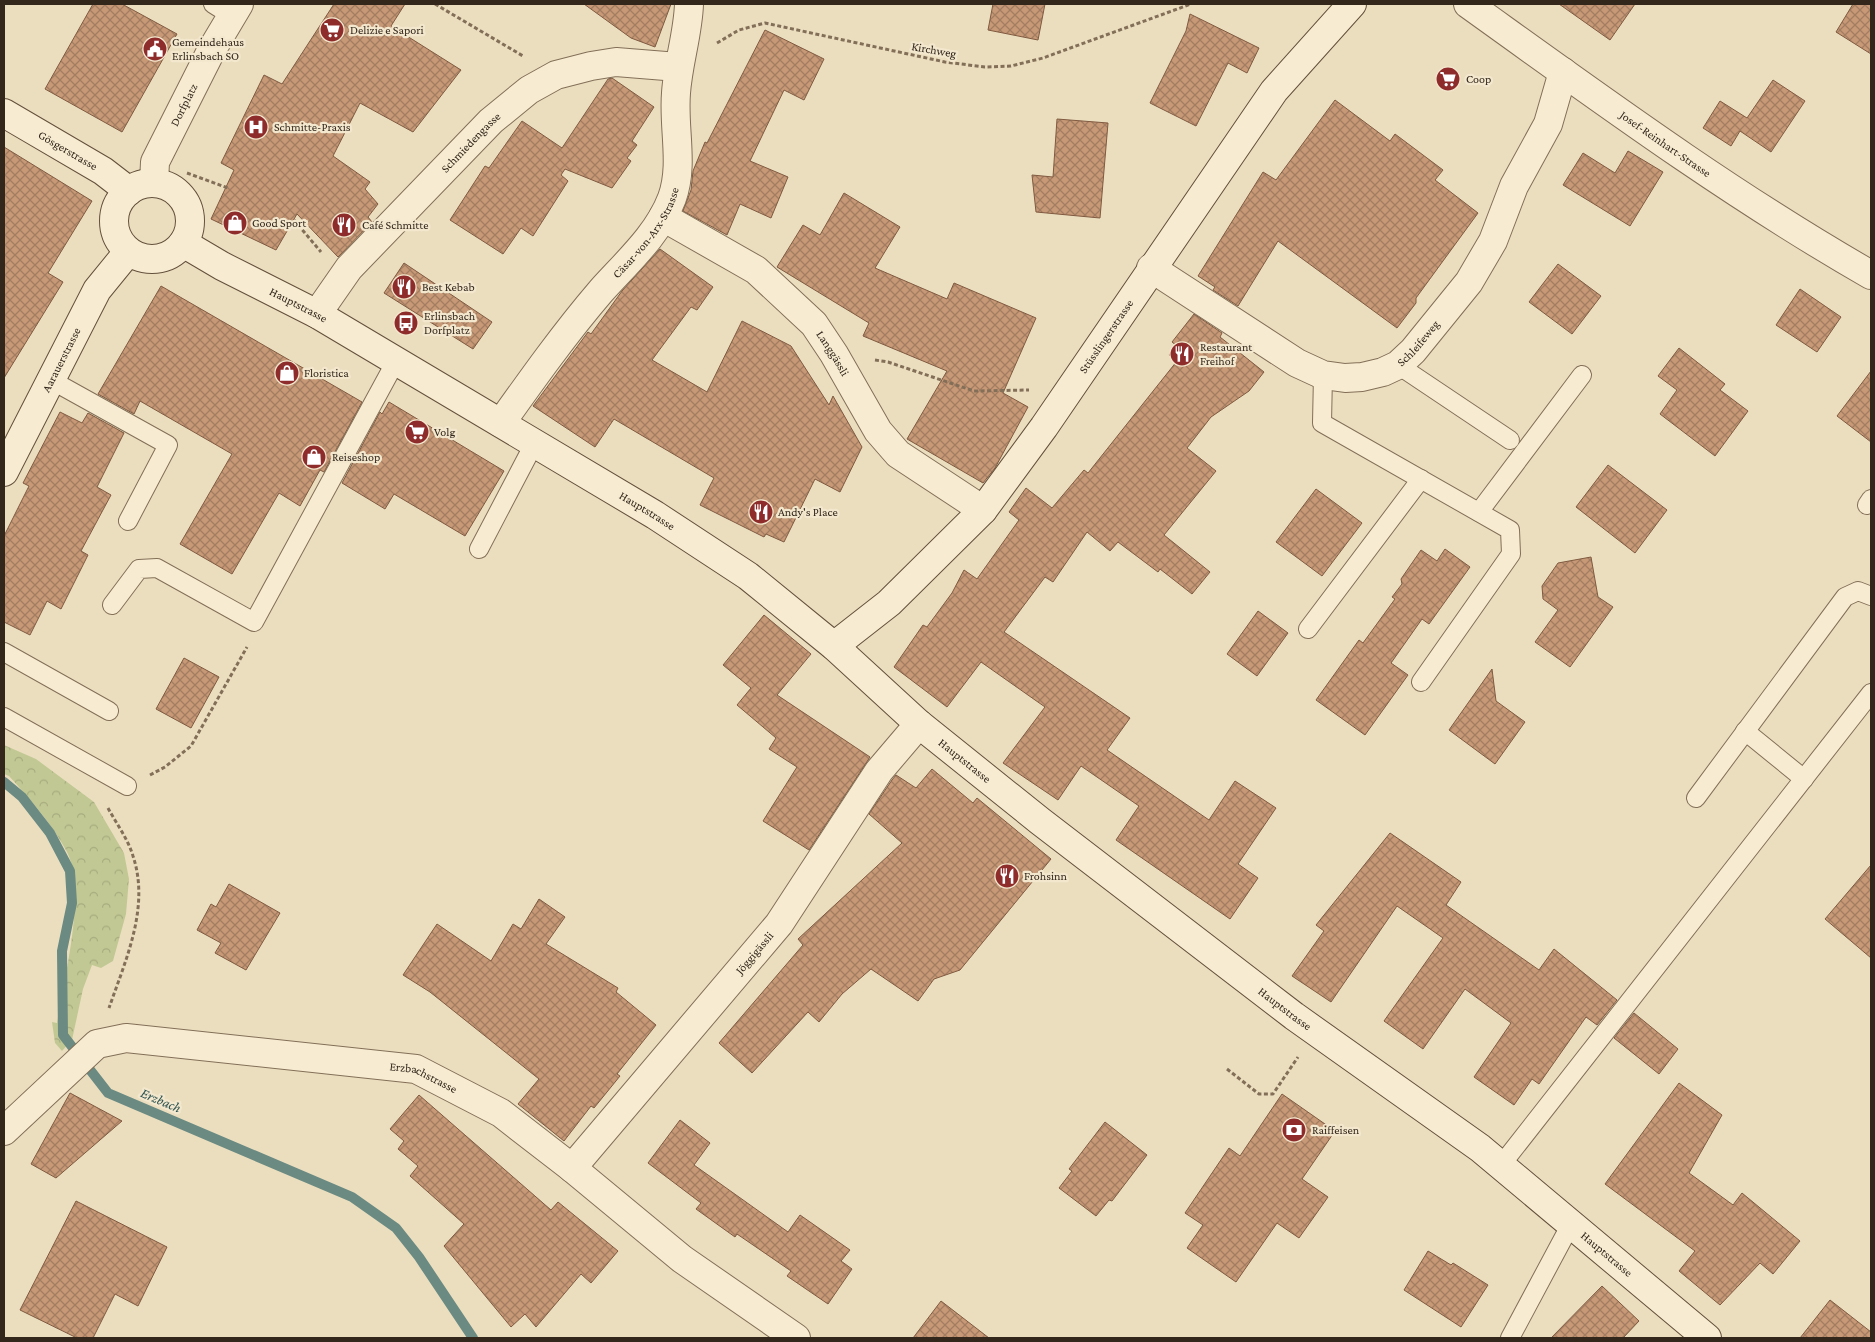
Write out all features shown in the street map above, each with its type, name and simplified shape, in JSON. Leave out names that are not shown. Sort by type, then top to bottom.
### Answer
[{"type":"street","name":"Cäsar-von-Arx-Strasse","points":[[501,423],[555,347],[602,291],[646,243],[663,217],[672,198],[678,176],[676,96],[678,67],[689,20],[689,4]]},
{"type":"street","name":"Stüsslingerstrasse","points":[[834,646],[889,603],[983,510],[1067,393],[1274,91],[1352,4]]},
{"type":"street","name":"Josef-Reinhart-Strasse","points":[[1468,4],[1563,72],[1814,242],[1871,276]]},
{"type":"street","name":"Dorfplatz","points":[[146,179],[228,8]]},
{"type":"street","name":"Schmiedengasse","points":[[317,314],[342,276],[491,121],[529,90],[556,75],[616,62],[678,67]]},
{"type":"street","name":"Schleifeweg","points":[[1151,268],[1297,363],[1323,375],[1345,378],[1362,377],[1383,372],[1398,365],[1425,336],[1469,282],[1493,241],[1514,186],[1548,124],[1563,72]]},
{"type":"street","name":"Gösgerstrasse","points":[[4,113],[103,171],[146,179]]},
{"type":"street","points":[[146,179],[167,186],[178,193],[186,204],[190,225],[183,243],[176,251],[164,258],[152,260],[139,258],[128,252],[119,242],[114,229],[114,216],[118,203],[146,179]]},
{"type":"street","name":"Langgässli","points":[[663,217],[756,270],[814,324],[834,354],[878,431],[898,454],[983,510]]},
{"type":"street","name":"Hauptstrasse","points":[[183,243],[222,266],[317,314],[396,360],[655,515],[748,576],[834,646],[919,724],[1040,821],[1315,1031],[1502,1164],[1707,1338]]},
{"type":"street","name":"Aarauerstrasse","points":[[4,472],[97,290],[128,252]]},
{"type":"street","name":"Jöggigässli","points":[[572,1168],[779,924],[879,771],[919,724]]},
{"type":"street","name":"Erzbachstrasse","points":[[97,1044],[126,1038],[416,1069],[501,1113],[572,1168],[682,1259],[796,1338]]},
{"type":"street","points":[[4,1131],[97,1044]]},
{"type":"lane","points":[[112,605],[139,568],[157,568],[254,622],[396,360]]},
{"type":"lane","points":[[1398,365],[1510,440]]},
{"type":"lane","points":[[1323,375],[1322,423],[1510,530],[1511,554],[1421,682]]},
{"type":"lane","points":[[1479,512],[1582,375]]},
{"type":"lane","points":[[51,380],[168,445],[128,521]]},
{"type":"lane","points":[[480,549],[534,444]]},
{"type":"lane","points":[[1308,629],[1421,479]]},
{"type":"lane","points":[[1696,798],[1845,597],[1858,591],[1871,596]]},
{"type":"lane","points":[[4,652],[109,711]]},
{"type":"lane","points":[[1502,1164],[1871,693]]},
{"type":"lane","points":[[4,717],[127,786]]},
{"type":"lane","points":[[1745,731],[1804,779]]},
{"type":"lane","points":[[1510,1338],[1572,1222]]},
{"type":"path","points":[[435,4],[556,75]]},
{"type":"path","name":"Kirchweg","points":[[678,67],[739,30],[766,23],[946,62],[985,67],[1011,66],[1043,58],[1191,4]]},
{"type":"path","points":[[146,179],[228,188]]},
{"type":"path","points":[[294,220],[342,276]]},
{"type":"path","points":[[834,354],[888,362],[974,391],[1006,389],[1067,393]]},
{"type":"path","points":[[127,786],[165,767],[191,746],[245,652],[254,622]]},
{"type":"path","points":[[97,1044],[127,959],[139,908],[139,882],[133,855],[108,807]]},
{"type":"path","points":[[1227,1069],[1260,1094],[1273,1094],[1315,1031]]},
{"type":"green space","points":[[4,745],[36,759],[94,802],[124,853],[129,879],[126,914],[113,961],[101,968],[92,965],[83,989],[72,1040],[62,1051],[55,1043],[52,1022],[57,1023],[69,959],[75,889],[73,869],[67,852],[48,822],[9,776],[4,774]]},
{"type":"building","points":[[93,4],[122,4],[177,34],[122,132],[45,89]]},
{"type":"building","points":[[334,4],[405,4],[391,26],[461,70],[413,132],[360,103],[333,156],[370,182],[365,189],[378,204],[368,217],[372,222],[338,257],[297,214],[276,250],[211,219],[234,170],[221,163],[264,75],[282,84]]},
{"type":"building","points":[[584,4],[671,4],[655,47],[631,38]]},
{"type":"building","points":[[993,4],[1045,4],[1038,40],[988,30]]},
{"type":"building","points":[[1559,4],[1635,4],[1610,40]]},
{"type":"building","points":[[1853,4],[1871,4],[1871,54],[1836,32]]},
{"type":"building","points":[[1190,14],[1259,48],[1247,73],[1228,63],[1196,126],[1150,103],[1186,31]]},
{"type":"building","points":[[765,30],[824,59],[804,100],[784,90],[750,161],[788,177],[771,218],[740,204],[727,235],[683,211],[691,190],[693,171],[705,142],[707,143]]},
{"type":"building","points":[[612,78],[654,107],[632,141],[637,145],[627,158],[631,161],[612,188],[565,169],[561,175],[568,181],[533,236],[521,228],[503,254],[450,220],[485,166],[489,168],[522,121],[562,148],[608,79]]},
{"type":"building","points":[[1773,80],[1805,101],[1771,152],[1740,131],[1731,146],[1703,128],[1720,101],[1747,118]]},
{"type":"building","points":[[1335,100],[1390,141],[1395,134],[1443,170],[1435,180],[1478,213],[1416,298],[1416,303],[1397,328],[1278,241],[1238,306],[1213,290],[1215,287],[1198,276],[1263,172],[1276,180]]},
{"type":"building","points":[[1057,119],[1108,123],[1100,218],[1036,212],[1032,175],[1053,177]]},
{"type":"building","points":[[4,147],[92,201],[48,273],[63,282],[4,378]]},
{"type":"building","points":[[1628,151],[1663,172],[1630,226],[1563,185],[1583,153],[1615,173]]},
{"type":"building","points":[[844,193],[900,227],[875,268],[947,299],[954,283],[1036,318],[1003,393],[1028,407],[995,468],[983,483],[907,439],[947,371],[863,336],[869,323],[777,267],[803,225],[820,235]]},
{"type":"building","points":[[660,249],[713,287],[697,310],[691,307],[652,360],[707,392],[742,321],[791,346],[829,405],[833,396],[862,447],[840,492],[815,479],[784,542],[766,534],[764,537],[700,505],[714,478],[614,419],[595,447],[533,406],[588,332],[591,334],[622,291]]},
{"type":"building","points":[[404,263],[492,322],[473,349],[384,293]]},
{"type":"building","points":[[1558,264],[1601,296],[1572,334],[1529,302]]},
{"type":"building","points":[[161,286],[362,402],[324,472],[320,470],[300,506],[279,493],[232,574],[180,544],[232,454],[140,401],[134,414],[98,394]]},
{"type":"building","points":[[1800,289],[1841,317],[1817,352],[1776,325]]},
{"type":"building","points":[[1194,314],[1222,333],[1220,337],[1264,372],[1249,391],[1211,417],[1187,448],[1216,471],[1164,535],[1210,572],[1192,594],[1160,569],[1158,572],[1118,542],[1110,551],[1087,532],[1053,582],[1045,577],[1004,632],[1130,718],[1107,750],[1209,820],[1235,781],[1276,808],[1238,864],[1258,878],[1230,919],[1116,840],[1139,806],[1081,766],[1058,800],[1003,763],[1045,707],[981,662],[947,707],[894,667],[923,625],[927,627],[952,593],[964,570],[977,579],[1019,520],[1009,512],[1026,488],[1052,508],[1084,470],[1088,473],[1177,361],[1169,355],[1177,346],[1172,342]]},
{"type":"building","points":[[1679,348],[1725,384],[1720,390],[1748,411],[1715,456],[1660,414],[1677,390],[1658,376]]},
{"type":"building","points":[[1871,371],[1871,442],[1837,416]]},
{"type":"building","points":[[389,402],[504,471],[465,536],[394,494],[385,509],[342,483],[380,412],[382,414]]},
{"type":"building","points":[[60,412],[82,423],[88,413],[124,433],[97,487],[111,495],[81,551],[88,555],[61,609],[47,601],[30,635],[4,622],[4,536],[29,486],[23,483]]},
{"type":"building","points":[[1608,465],[1667,510],[1635,553],[1576,507]]},
{"type":"building","points":[[1316,489],[1362,523],[1322,576],[1276,542]]},
{"type":"building","points":[[1445,549],[1470,567],[1429,624],[1422,619],[1391,663],[1408,675],[1365,735],[1316,700],[1359,640],[1363,643],[1395,599],[1392,597],[1402,584],[1401,579],[1421,550],[1437,561]]},
{"type":"building","points":[[1591,557],[1598,597],[1613,607],[1570,667],[1535,642],[1558,610],[1543,599],[1542,586],[1558,563]]},
{"type":"building","points":[[1258,611],[1288,633],[1257,676],[1227,654]]},
{"type":"building","points":[[764,615],[811,654],[777,695],[870,757],[809,850],[763,821],[797,767],[769,749],[776,738],[737,705],[751,688],[723,665]]},
{"type":"building","points":[[184,658],[219,677],[191,728],[156,709]]},
{"type":"building","points":[[1492,669],[1496,701],[1525,722],[1495,764],[1449,730]]},
{"type":"building","points":[[932,769],[973,803],[977,798],[1051,859],[960,970],[934,979],[918,1001],[871,969],[842,994],[819,1022],[808,1012],[752,1073],[719,1043],[803,945],[798,939],[902,843],[869,814],[892,780],[896,775],[916,788]]},
{"type":"building","points":[[1390,833],[1461,882],[1446,905],[1539,970],[1554,949],[1617,1000],[1597,1025],[1586,1017],[1539,1084],[1532,1079],[1514,1105],[1474,1077],[1511,1023],[1465,989],[1423,1049],[1384,1021],[1443,938],[1397,906],[1331,1002],[1292,976],[1324,931],[1316,925]]},
{"type":"building","points":[[1871,865],[1871,958],[1825,919]]},
{"type":"building","points":[[229,884],[280,913],[246,970],[215,953],[221,943],[197,930],[211,904],[216,907]]},
{"type":"building","points":[[539,899],[565,917],[546,944],[618,988],[616,992],[656,1025],[617,1074],[620,1076],[594,1108],[591,1106],[564,1141],[518,1104],[539,1079],[430,992],[403,975],[437,924],[491,961],[513,924],[521,929]]},
{"type":"building","points":[[1634,1013],[1678,1049],[1659,1074],[1614,1038]]},
{"type":"building","points":[[1679,1083],[1722,1115],[1689,1173],[1733,1205],[1742,1193],[1800,1241],[1773,1274],[1760,1263],[1720,1305],[1679,1271],[1695,1251],[1605,1184]]},
{"type":"building","points":[[70,1093],[122,1121],[56,1178],[31,1164]]},
{"type":"building","points":[[1282,1094],[1335,1131],[1302,1179],[1328,1197],[1299,1238],[1277,1223],[1236,1282],[1187,1248],[1203,1225],[1185,1213],[1229,1148],[1240,1156]]},
{"type":"building","points":[[419,1095],[551,1210],[558,1202],[618,1251],[591,1283],[581,1274],[536,1327],[525,1314],[511,1327],[444,1246],[464,1224],[410,1176],[418,1166],[398,1149],[404,1141],[390,1129]]},
{"type":"building","points":[[680,1120],[710,1143],[694,1165],[788,1232],[800,1215],[850,1250],[841,1261],[852,1269],[828,1304],[787,1276],[791,1271],[737,1234],[735,1237],[696,1209],[701,1203],[648,1163]]},
{"type":"building","points":[[1105,1122],[1147,1155],[1112,1201],[1109,1200],[1096,1216],[1059,1188],[1072,1171],[1069,1169]]},
{"type":"building","points":[[76,1201],[167,1247],[138,1306],[115,1294],[93,1338],[77,1338],[20,1310]]},
{"type":"building","points":[[1428,1251],[1451,1265],[1453,1263],[1488,1285],[1461,1327],[1404,1290]]},
{"type":"building","points":[[1602,1286],[1639,1321],[1623,1338],[1551,1338]]},
{"type":"building","points":[[1830,1300],[1871,1332],[1871,1338],[1800,1338]]},
{"type":"building","points":[[941,1301],[989,1338],[913,1338]]},
{"type":"waterway","name":"Erzbach","points":[[4,782],[22,797],[50,833],[70,871],[72,903],[62,951],[63,1035],[108,1093],[352,1197],[396,1228],[419,1257],[473,1338]]},
{"type":"place","name":"Delizie e Sapori","points":[[332,30]]},
{"type":"place","name":"Gemeindehaus Erlinsbach SO","points":[[155,49]]},
{"type":"place","name":"Coop","points":[[1448,79]]},
{"type":"place","name":"Schmitte-Praxis","points":[[256,127]]},
{"type":"place","name":"Good Sport","points":[[235,223]]},
{"type":"place","name":"Café Schmitte","points":[[344,225]]},
{"type":"place","name":"Best Kebab","points":[[404,287]]},
{"type":"place","name":"Erlinsbach Dorfplatz","points":[[406,323]]},
{"type":"place","name":"Restaurant Freihof","points":[[1182,354]]},
{"type":"place","name":"Floristica","points":[[287,373]]},
{"type":"place","name":"Volg","points":[[417,432]]},
{"type":"place","name":"Reiseshop","points":[[314,457]]},
{"type":"place","name":"Andy's Place","points":[[761,512]]},
{"type":"place","name":"Frohsinn","points":[[1007,876]]},
{"type":"place","name":"Raiffeisen","points":[[1294,1130]]}]
